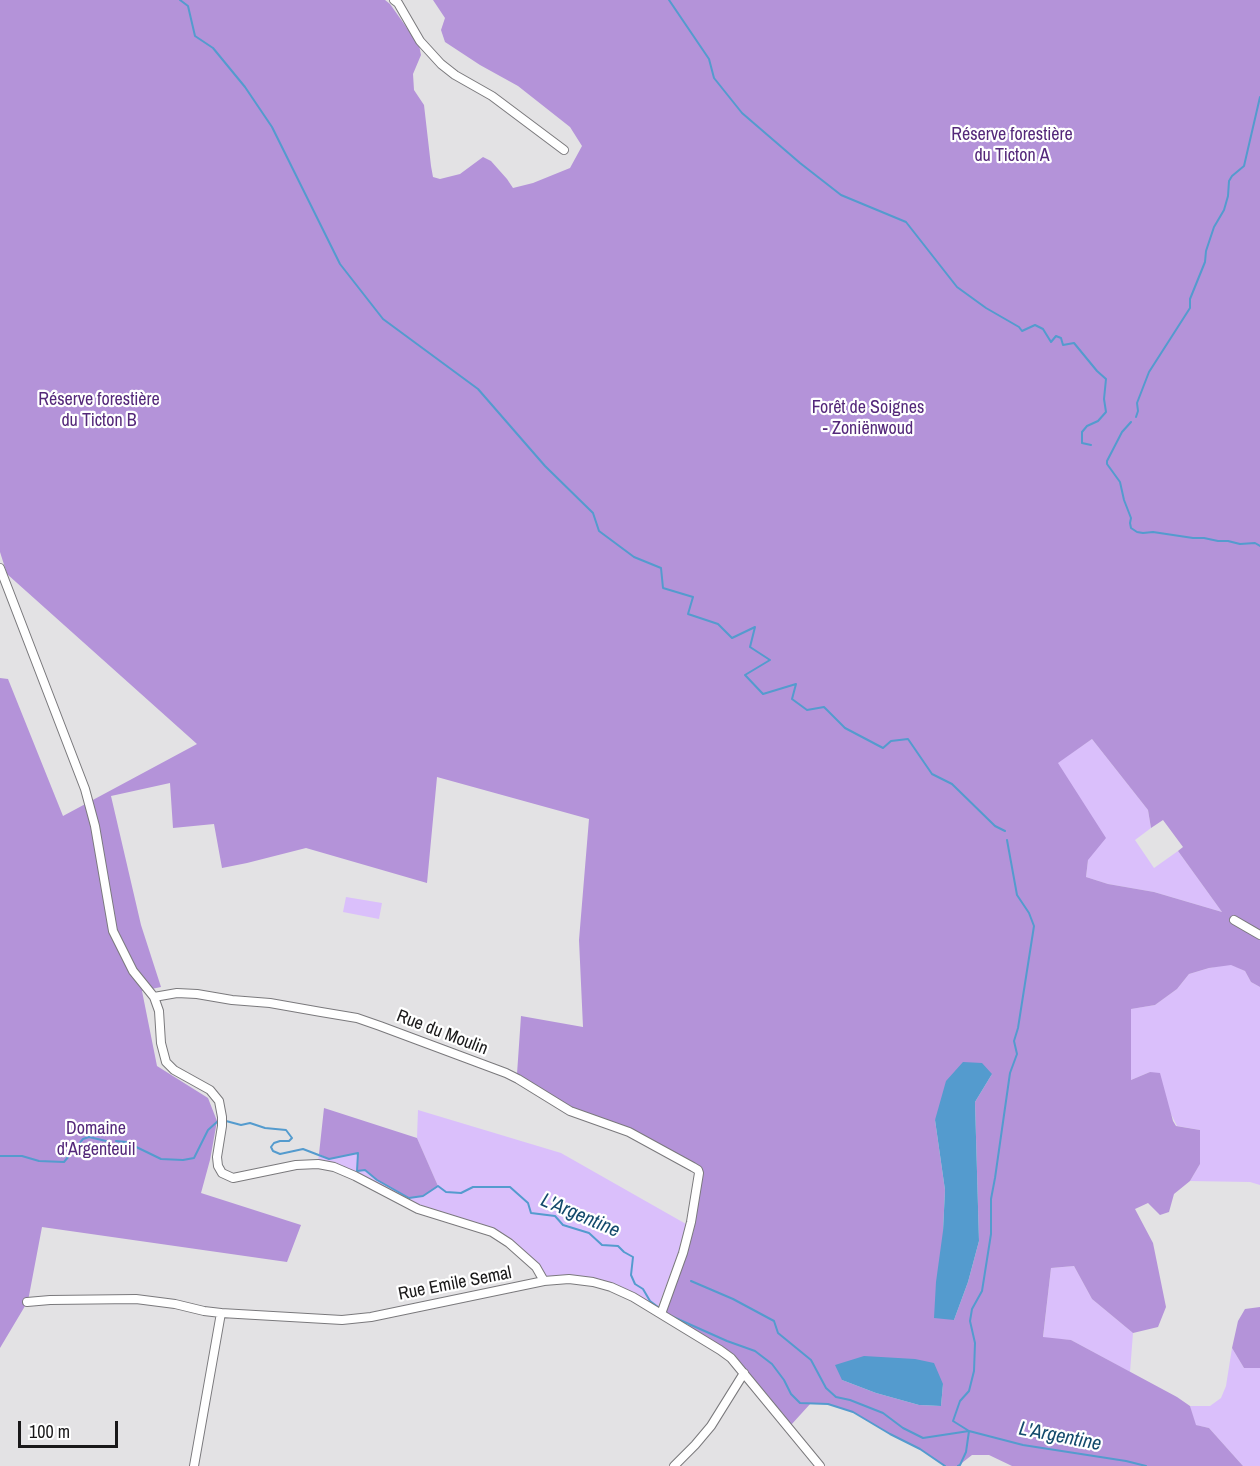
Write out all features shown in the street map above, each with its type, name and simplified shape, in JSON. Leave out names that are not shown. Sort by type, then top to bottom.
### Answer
[{"type":"street","points":[[394,0],[420,41],[441,64],[455,75],[492,96],[564,150]]},
{"type":"street","points":[[0,568],[85,789],[95,826],[113,931],[133,971],[154,998],[159,1011],[161,1043],[166,1062],[174,1070],[210,1090],[219,1101],[222,1126],[217,1157],[222,1173],[233,1178],[296,1166],[318,1164],[334,1167],[418,1209],[492,1232],[509,1243],[536,1267],[544,1281]]},
{"type":"street","points":[[1234,920],[1260,935]]},
{"type":"street","name":"Rue du Moulin","points":[[154,998],[177,993],[197,994],[270,1003],[357,1018],[518,1079],[570,1111],[629,1132],[698,1170],[699,1179],[683,1253],[661,1314]]},
{"type":"street","name":"Rue Emile Semal","points":[[27,1302],[136,1299],[221,1313],[349,1320],[544,1281],[593,1282],[633,1297],[731,1358],[820,1466]]},
{"type":"street","points":[[194,1466],[221,1313]]},
{"type":"street","points":[[674,1466],[711,1426],[744,1373]]},
{"type":"shaded area","points":[[1092,739],[1148,810],[1151,828],[1135,840],[1154,868],[1178,851],[1222,912],[1154,892],[1108,884],[1086,877],[1088,860],[1057,763]]},
{"type":"shaded area","points":[[346,897],[382,903],[379,919],[343,912]]},
{"type":"shaded area","points":[[1230,964],[1245,971],[1251,982],[1260,987],[1260,1185],[1250,1182],[1190,1181],[1200,1164],[1200,1130],[1177,1126],[1150,1072],[1131,1080],[1130,1009],[1155,1005],[1177,989],[1189,974]]},
{"type":"shaded area","points":[[418,1110],[561,1153],[686,1224],[679,1251],[658,1307],[612,1284],[546,1278],[538,1265],[511,1241],[419,1206],[318,1161],[319,1154],[329,1159],[358,1153],[365,1170],[377,1180],[438,1186],[417,1138]]},
{"type":"shaded area","points":[[1074,1266],[1092,1299],[1133,1333],[1130,1372],[1071,1340],[1043,1338],[1051,1268]]},
{"type":"shaded area","points":[[1232,1348],[1244,1368],[1260,1368],[1260,1466],[1243,1466],[1209,1428],[1195,1425],[1190,1406],[1210,1406],[1221,1398],[1226,1386]]},
{"type":"green space","name":"Forêt de Soignes - Zoniënwoud","points":[[0,0],[385,0],[419,45],[421,55],[413,74],[414,90],[424,105],[433,177],[440,179],[460,174],[483,157],[491,161],[513,188],[533,183],[570,168],[582,146],[570,127],[518,86],[445,42],[441,30],[445,18],[433,0],[1260,0],[1260,987],[1251,982],[1245,971],[1231,965],[1209,968],[1189,974],[1177,989],[1155,1005],[1131,1009],[1131,1080],[1150,1072],[1160,1073],[1176,1126],[1200,1130],[1200,1164],[1190,1181],[1174,1194],[1169,1212],[1160,1215],[1148,1203],[1135,1209],[1153,1243],[1166,1307],[1158,1327],[1133,1333],[1092,1299],[1074,1266],[1051,1268],[1043,1337],[1071,1340],[1177,1397],[1190,1406],[1196,1425],[1209,1428],[1243,1466],[1012,1466],[989,1455],[972,1455],[958,1466],[945,1466],[920,1449],[853,1412],[828,1404],[811,1403],[791,1425],[732,1356],[718,1344],[688,1326],[689,1324],[665,1312],[694,1229],[702,1172],[699,1168],[571,1108],[517,1074],[521,1016],[583,1027],[579,940],[589,819],[437,777],[427,883],[306,848],[222,868],[214,824],[173,828],[170,783],[111,796],[141,925],[161,987],[142,991],[157,1066],[208,1098],[217,1121],[201,1193],[301,1225],[287,1262],[42,1227],[28,1301],[0,1348],[0,678],[8,679],[63,816],[197,744],[7,574],[0,552]],"holes":[[[1092,739],[1148,810],[1151,828],[1163,820],[1183,847],[1178,851],[1222,912],[1154,892],[1108,884],[1086,877],[1088,860],[1106,838],[1058,763]],[[992,1074],[975,1102],[979,1241],[968,1282],[954,1320],[943,1231],[945,1190],[935,1120]],[[842,1380],[943,1384],[941,1406],[919,1405],[876,1393]]]},
{"type":"green space","points":[[324,1108],[417,1138],[438,1186],[423,1196],[409,1198],[377,1180],[365,1170],[357,1171],[357,1153],[329,1159],[319,1154]]},
{"type":"green space","points":[[1260,1307],[1260,1368],[1244,1368],[1232,1348],[1238,1321],[1245,1309]]},
{"type":"water","points":[[963,1062],[982,1063],[992,1074],[975,1102],[979,1241],[968,1282],[954,1320],[934,1318],[945,1190],[935,1120],[946,1081]]},
{"type":"water","points":[[864,1356],[915,1359],[934,1363],[943,1384],[941,1406],[919,1405],[876,1393],[842,1380],[835,1365]]},
{"type":"waterway","points":[[180,0],[188,6],[195,36],[213,48],[245,87],[272,127],[340,264],[383,319],[478,389],[545,466],[593,513],[599,531],[634,557],[661,568],[663,588],[693,597],[688,614],[718,624],[732,638],[755,627],[750,647],[770,660],[745,675],[763,694],[796,684],[792,699],[807,710],[824,707],[845,728],[883,748],[891,741],[908,739],[932,774],[952,784],[995,826],[1005,831]]},
{"type":"waterway","points":[[669,0],[709,59],[714,78],[742,113],[800,163],[841,195],[906,222],[957,287],[986,308],[1022,331],[1035,325],[1043,329],[1051,342],[1056,336],[1061,338],[1063,345],[1074,343],[1106,379],[1104,399],[1106,412],[1082,432],[1082,443],[1091,445]]},
{"type":"waterway","points":[[1136,417],[1137,403],[1149,372],[1190,308],[1190,299],[1205,262],[1214,227],[1224,210],[1229,181],[1244,166],[1260,97]]},
{"type":"waterway","points":[[1131,422],[1122,432],[1107,461],[1120,482],[1131,518],[1131,528],[1143,533],[1153,532],[1240,544],[1255,543],[1260,546]]},
{"type":"waterway","points":[[958,1466],[966,1452],[969,1431],[953,1421],[960,1401],[969,1391],[974,1371],[975,1343],[970,1321],[972,1309],[982,1291],[991,1234],[991,1199],[1010,1073],[1017,1054],[1014,1041],[1034,926],[1029,913],[1017,895],[1007,840]]},
{"type":"waterway","name":"L'Argentine","points":[[116,1141],[126,1142],[161,1159],[194,1158],[208,1130],[218,1121]]},
{"type":"waterway","name":"L'Argentine","points":[[226,1121],[286,1130],[292,1138],[289,1141],[274,1143],[271,1147],[273,1151],[280,1154],[303,1149],[329,1159],[358,1153],[357,1171],[365,1170],[377,1180],[409,1198],[423,1196],[438,1186],[446,1192],[461,1193],[473,1187],[510,1187],[528,1203],[531,1213],[555,1216],[563,1225],[589,1233],[602,1245],[618,1246],[633,1257],[631,1275],[635,1284],[643,1289],[650,1301],[658,1307]]},
{"type":"waterway","name":"L'Argentine","points":[[0,1156],[22,1156],[39,1161],[64,1162],[83,1139],[89,1137],[106,1141]]},
{"type":"waterway","name":"L'Argentine","points":[[691,1281],[733,1299],[774,1321],[778,1333],[811,1360],[826,1388],[836,1397],[883,1413],[903,1428],[923,1438],[969,1431],[1023,1445],[1146,1466]]},
{"type":"waterway","name":"L'Argentine","points":[[665,1312],[727,1341],[755,1351],[772,1364],[791,1394],[800,1403],[828,1404],[853,1412],[920,1449],[945,1466]]},
{"type":"park label","name":"Réserve forestière du Ticton A","points":[[1012,145]]},
{"type":"park label","name":"Réserve forestière du Ticton B","points":[[99,410]]},
{"type":"park label","name":"Domaine d'Argenteuil","points":[[96,1139]]}]
